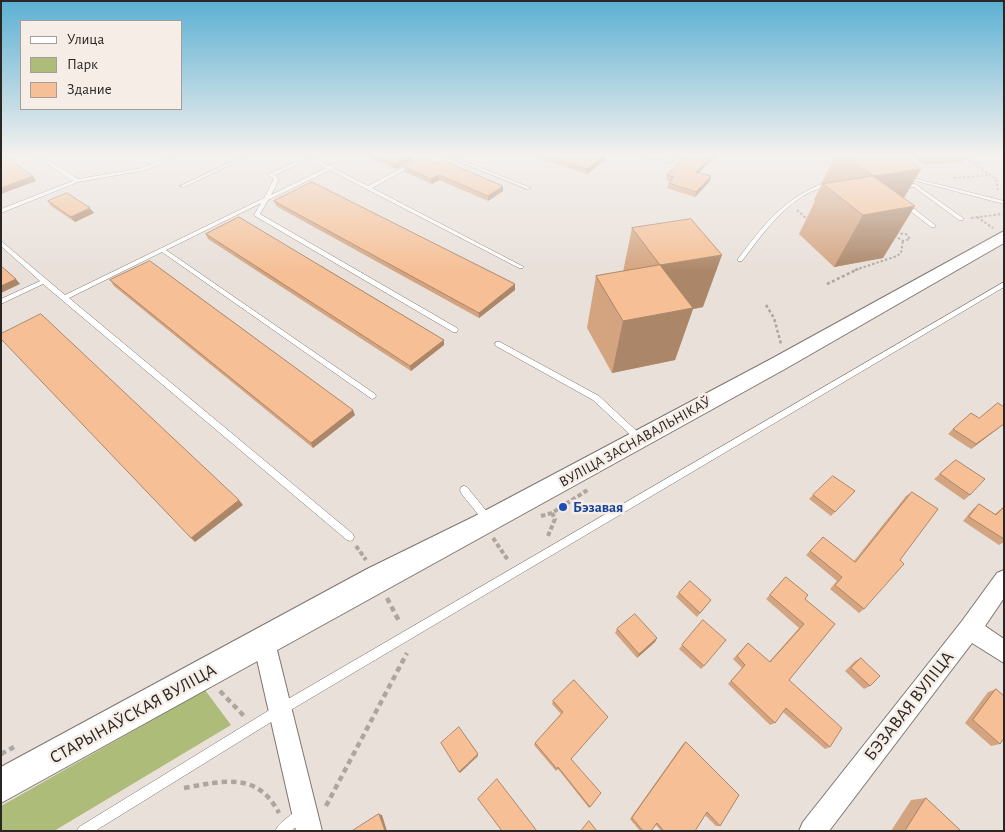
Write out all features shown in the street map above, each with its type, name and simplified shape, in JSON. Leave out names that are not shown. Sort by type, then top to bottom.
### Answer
[{"type":"main road","name":"ВУЛІЦА ЗАСНАВАЛЬНІКАЎ","points":[[264,642],[870,313],[1001,235]]},
{"type":"main road","name":"СТАРЫНАЎСКАЯ ВУЛІЦА","points":[[1,786],[264,642]]},
{"type":"street","name":"БЭЗАВАЯ ВУЛІЦА","points":[[812,831],[970,629],[1004,580]]},
{"type":"street","points":[[970,629],[1004,652]]},
{"type":"street","points":[[264,642],[280,710],[314,819]]},
{"type":"lane","points":[[1,211],[42,195]]},
{"type":"lane","points":[[268,195],[257,215],[455,330]]},
{"type":"lane","points":[[64,298],[275,195]]},
{"type":"lane","points":[[383,195],[521,267]]},
{"type":"lane","points":[[740,260],[768,225],[801,195]]},
{"type":"lane","points":[[927,195],[961,219]]},
{"type":"lane","points":[[974,195],[1004,203]]},
{"type":"lane","points":[[903,202],[933,226]]},
{"type":"lane","points":[[1,242],[64,298],[350,538]]},
{"type":"lane","points":[[162,250],[372,396]]},
{"type":"lane","points":[[1,302],[44,281]]},
{"type":"lane","points":[[83,831],[280,710],[1004,284]]},
{"type":"lane","points":[[498,344],[596,398],[641,439]]},
{"type":"lane","points":[[464,490],[490,521]]},
{"type":"lane","points":[[282,830],[314,819]]},
{"type":"path","points":[[790,205],[814,225]]},
{"type":"path","points":[[961,219],[1004,213]]},
{"type":"path","points":[[977,217],[1001,235]]},
{"type":"path","points":[[895,226],[898,233],[910,238],[909,240],[903,241],[895,236],[898,233]]},
{"type":"path","points":[[827,284],[859,268],[897,256],[901,253],[903,241]]},
{"type":"path","points":[[766,305],[774,318],[783,350]]},
{"type":"path","points":[[552,513],[584,494]]},
{"type":"path","points":[[314,819],[325,805],[404,655]]},
{"type":"path","points":[[141,795],[220,782],[252,783],[263,789],[273,799],[282,830]]},
{"type":"green space","points":[[205,690],[231,725],[54,831],[1,831],[1,806]]},
{"type":"building","points":[[63,195],[70,195],[90,208],[71,217],[48,201]]},
{"type":"building","points":[[286,195],[338,195],[515,284],[479,313],[274,201]]},
{"type":"building","points":[[837,195],[899,195],[915,206],[863,215]]},
{"type":"building","points":[[239,217],[444,340],[410,366],[206,234]]},
{"type":"building","points":[[691,219],[722,255],[660,265],[632,228]]},
{"type":"building","points":[[150,261],[353,410],[311,443],[110,280]]},
{"type":"building","points":[[660,265],[693,308],[623,321],[596,276]]},
{"type":"building","points":[[1,266],[16,279],[1,286]]},
{"type":"building","points":[[41,314],[239,500],[191,538],[1,339],[1,334]]},
{"type":"building","points":[[998,403],[1004,407],[1004,424],[976,444],[953,429],[971,413],[979,418]]},
{"type":"building","points":[[956,460],[985,479],[970,495],[940,474]]},
{"type":"building","points":[[833,476],[855,491],[835,512],[813,495]]},
{"type":"building","points":[[912,492],[938,509],[900,560],[904,564],[864,609],[835,585],[842,577],[810,551],[823,537],[855,562]]},
{"type":"building","points":[[979,504],[996,515],[1004,507],[1004,539],[969,517]]},
{"type":"building","points":[[786,577],[808,595],[805,599],[835,624],[789,680],[842,728],[830,747],[786,708],[775,723],[731,681],[745,665],[737,656],[748,643],[770,662],[804,624],[770,595]]},
{"type":"building","points":[[690,581],[711,600],[700,613],[679,593]]},
{"type":"building","points":[[635,614],[657,638],[639,654],[617,629]]},
{"type":"building","points":[[703,620],[726,640],[704,666],[682,645]]},
{"type":"building","points":[[861,658],[880,676],[870,686],[851,668]]},
{"type":"building","points":[[574,680],[608,717],[571,759],[601,793],[590,807],[558,767],[557,769],[535,743],[563,712],[553,701]]},
{"type":"building","points":[[996,689],[1004,696],[1004,738],[1000,744],[973,720]]},
{"type":"building","points":[[459,727],[478,754],[459,772],[441,743]]},
{"type":"building","points":[[686,742],[739,795],[720,826],[707,812],[695,831],[664,831],[657,823],[651,831],[643,831],[632,818]]},
{"type":"building","points":[[497,779],[537,831],[502,831],[478,799]]},
{"type":"building","points":[[926,798],[961,831],[905,831]]},
{"type":"building","points":[[379,814],[385,831],[352,831]]},
{"type":"building","points":[[589,821],[597,831],[581,831]]},
{"type":"place","name":"Бэзавая","points":[[563,507]]}]
